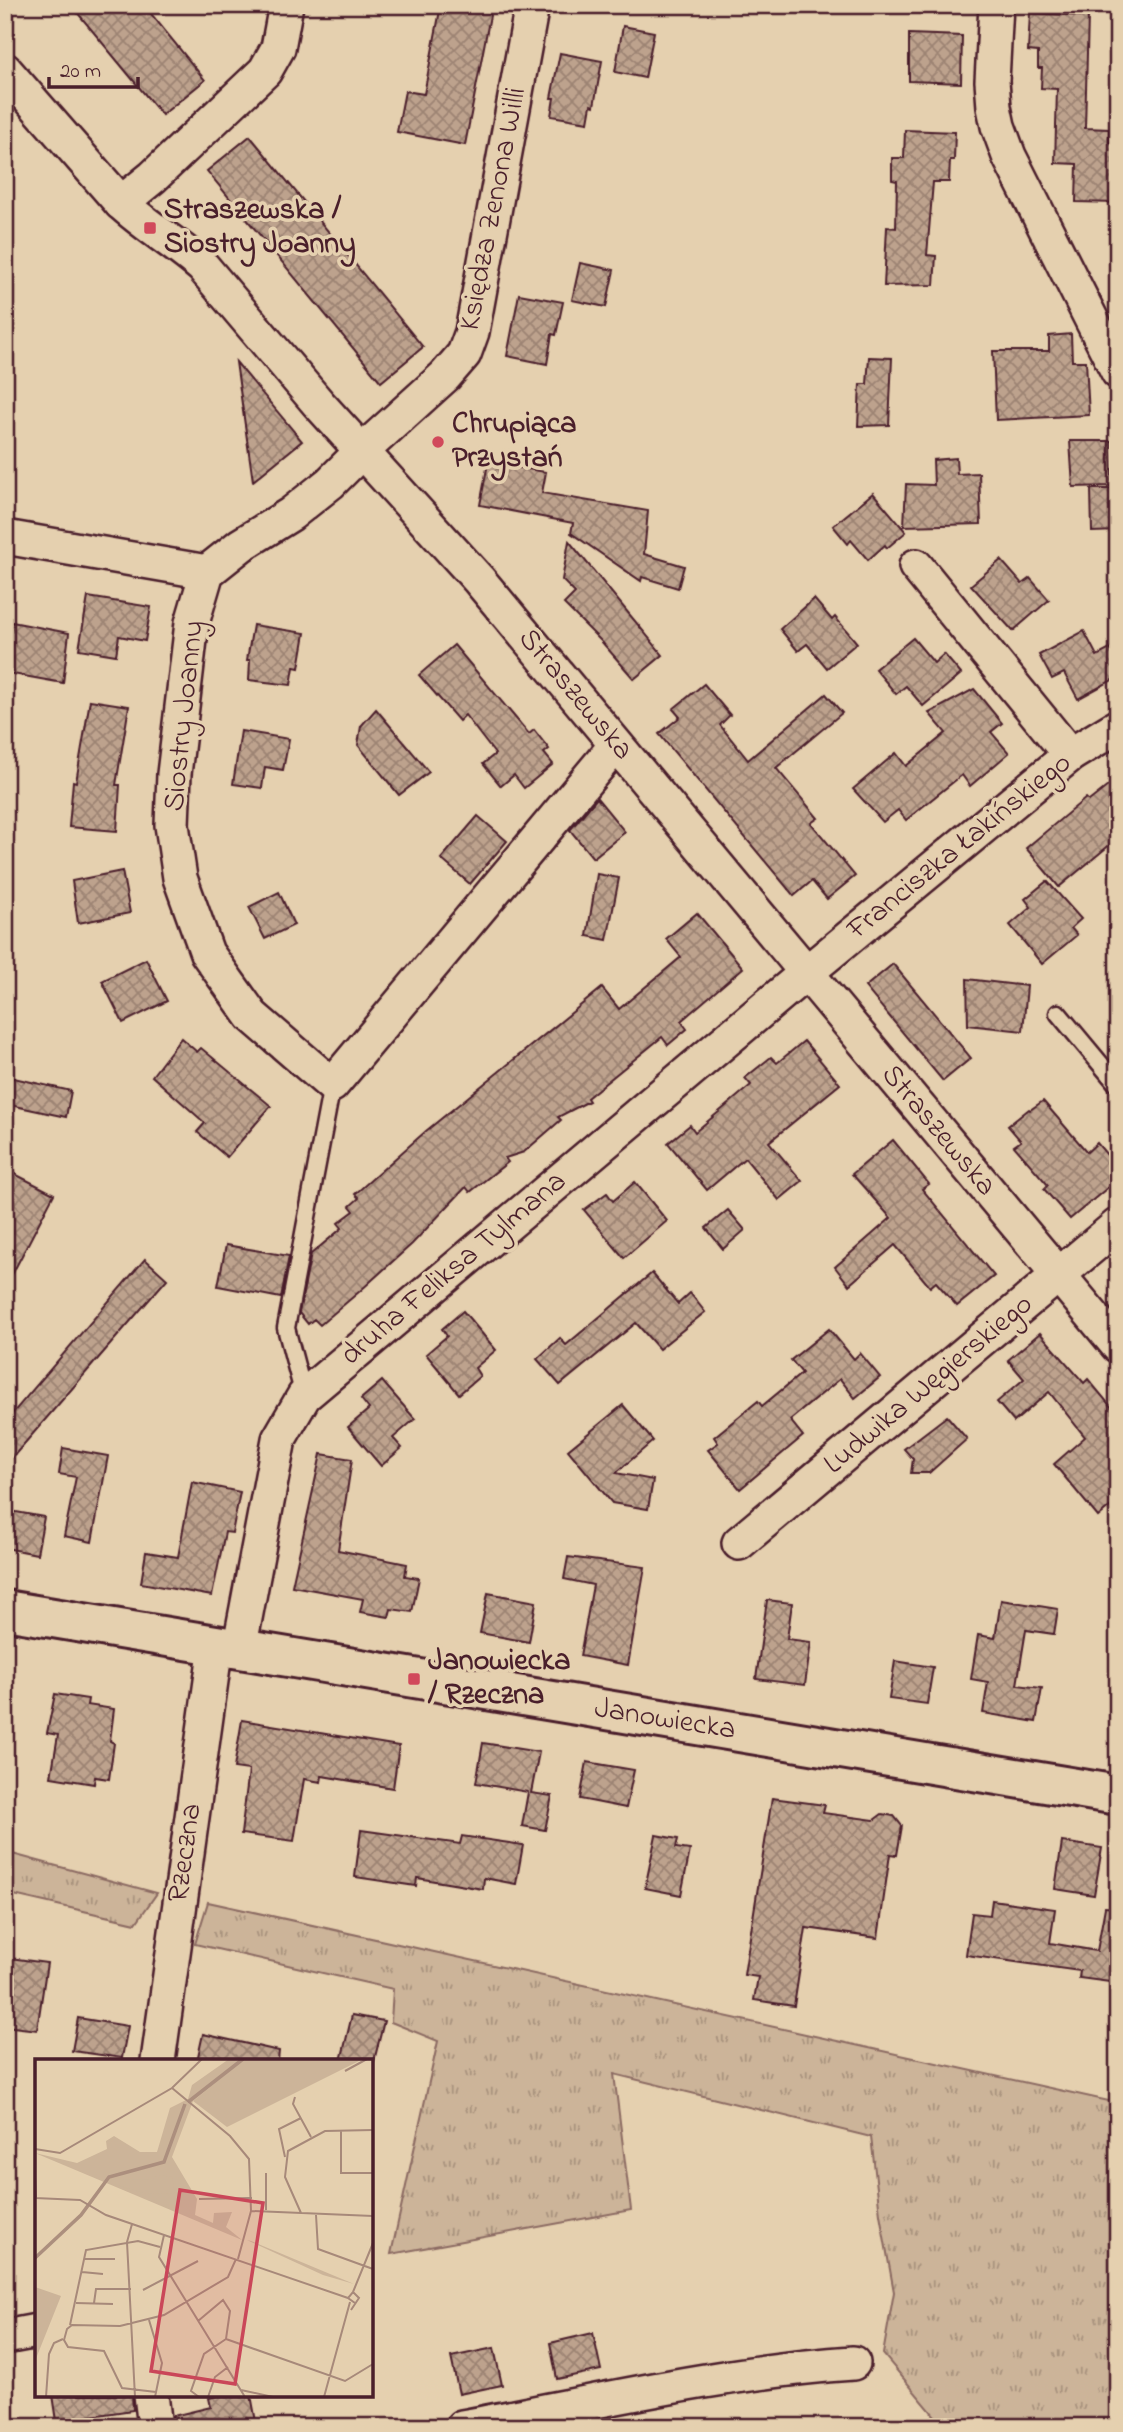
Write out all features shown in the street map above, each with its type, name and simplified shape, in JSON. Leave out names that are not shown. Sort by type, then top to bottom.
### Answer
[{"type":"street","points":[[121,203],[153,177],[265,71],[278,48],[286,5]]},
{"type":"street","name":"Księdza Zenona Willi","points":[[361,452],[445,376],[464,354],[472,332],[532,5]]},
{"type":"street","points":[[996,5],[992,81],[998,126],[1009,156],[1118,372]]},
{"type":"street","name":"Straszewska","points":[[5,70],[121,203],[203,267],[361,452],[479,580],[1118,1346]]},
{"type":"street","points":[[5,537],[207,572],[241,545],[291,514],[330,483],[361,452]]},
{"type":"street","points":[[916,566],[1070,755]]},
{"type":"street","name":"Siostry Joanny","points":[[207,572],[192,623],[174,774],[172,825],[180,878],[207,953],[252,1016],[332,1085]]},
{"type":"street","name":"Franciszka Łakińskiego","points":[[806,972],[1070,755],[1118,726]]},
{"type":"street","points":[[332,1085],[617,745]]},
{"type":"street","name":"druha Feliksa Tylmana","points":[[228,1648],[279,1439],[304,1395],[806,972]]},
{"type":"street","name":"Ludwika Węgierskiego","points":[[740,1543],[1118,1226]]},
{"type":"street","name":"Janowiecka","points":[[5,1610],[1118,1795]]},
{"type":"street","name":"Rzeczna","points":[[158,2059],[228,1648]]},
{"type":"street","points":[[5,2337],[35,2331]]},
{"type":"street","points":[[462,2427],[713,2380],[797,2367],[853,2363]]},
{"type":"street","points":[[151,2397],[155,2427]]},
{"type":"lane","points":[[1058,1013],[1118,1084]]},
{"type":"lane","points":[[304,1395],[286,1328],[332,1085]]},
{"type":"green space","points":[[5,1852],[157,1893],[136,1923],[5,1893]]},
{"type":"green space","points":[[208,1902],[1118,2103],[1118,2427],[944,2427],[883,2354],[894,2292],[880,2214],[871,2137],[614,2074],[631,2210],[391,2254],[438,2041],[391,2022],[393,1989],[195,1944]]},
{"type":"building","points":[[71,5],[144,5],[205,80],[162,115]]},
{"type":"building","points":[[441,5],[492,5],[465,145],[397,132],[405,91],[424,94]]},
{"type":"building","points":[[1030,13],[1088,16],[1085,128],[1109,129],[1109,142],[1118,143],[1118,203],[1076,202],[1077,164],[1055,163],[1057,89],[1041,88],[1042,68],[1038,68],[1038,52],[1028,51]]},
{"type":"building","points":[[623,26],[654,32],[645,78],[615,72]]},
{"type":"building","points":[[909,34],[962,36],[961,83],[909,81]]},
{"type":"building","points":[[560,53],[602,61],[594,106],[591,105],[588,122],[551,116],[554,98],[551,98]]},
{"type":"building","points":[[905,130],[955,132],[954,160],[950,160],[949,182],[933,182],[927,255],[936,256],[934,285],[884,286],[887,227],[896,228],[897,181],[892,180],[892,158],[904,158]]},
{"type":"building","points":[[250,136],[423,347],[381,382],[207,171]]},
{"type":"building","points":[[580,263],[614,270],[606,307],[572,300]]},
{"type":"building","points":[[519,294],[563,302],[556,335],[552,334],[547,364],[507,356]]},
{"type":"building","points":[[1071,334],[1072,361],[1086,361],[1089,415],[996,420],[993,351],[1049,351],[1049,336]]},
{"type":"building","points":[[869,357],[892,358],[889,425],[858,426],[860,384],[867,384]]},
{"type":"building","points":[[236,362],[302,441],[253,481]]},
{"type":"building","points":[[1070,441],[1111,441],[1112,486],[1073,487]]},
{"type":"building","points":[[956,458],[957,474],[979,473],[981,524],[904,526],[906,484],[934,485],[933,460]]},
{"type":"building","points":[[488,463],[546,472],[542,493],[648,511],[644,554],[684,566],[678,588],[642,577],[641,581],[571,533],[573,523],[480,505]]},
{"type":"building","points":[[1091,489],[1118,489],[1118,531],[1092,532]]},
{"type":"building","points":[[873,493],[906,532],[868,560],[851,540],[848,544],[833,526]]},
{"type":"building","points":[[569,541],[663,655],[634,679],[564,604],[575,593],[562,580]]},
{"type":"building","points":[[1001,560],[1022,584],[1030,578],[1049,600],[1013,631],[971,585]]},
{"type":"building","points":[[88,597],[151,607],[145,641],[119,636],[116,655],[79,649]]},
{"type":"building","points":[[814,599],[832,620],[835,617],[857,643],[827,668],[807,644],[798,651],[780,629]]},
{"type":"building","points":[[12,622],[69,633],[63,683],[7,673]]},
{"type":"building","points":[[253,625],[305,633],[299,668],[294,667],[291,685],[249,680],[250,660],[247,660]]},
{"type":"building","points":[[1084,631],[1097,656],[1110,649],[1118,663],[1118,677],[1078,699],[1064,673],[1052,679],[1039,655]]},
{"type":"building","points":[[913,638],[934,663],[944,654],[961,674],[923,706],[906,686],[896,694],[875,669]]},
{"type":"building","points":[[454,645],[529,734],[534,730],[549,749],[544,753],[553,764],[524,788],[514,775],[501,786],[483,764],[495,754],[465,715],[459,721],[419,675]]},
{"type":"building","points":[[704,684],[730,715],[720,725],[748,760],[826,694],[842,713],[776,768],[818,818],[811,823],[855,876],[827,899],[812,881],[794,896],[659,734],[680,717],[673,709]]},
{"type":"building","points":[[974,689],[1002,723],[991,732],[1009,753],[970,786],[962,775],[906,820],[898,810],[883,822],[853,789],[896,753],[906,766],[946,733],[929,713]]},
{"type":"building","points":[[90,700],[129,706],[116,785],[120,785],[117,831],[69,827],[73,781],[76,782]]},
{"type":"building","points":[[376,709],[429,772],[399,795],[358,745],[361,726]]},
{"type":"building","points":[[241,731],[289,739],[283,770],[265,767],[262,788],[233,784]]},
{"type":"building","points":[[1118,778],[1118,838],[1059,887],[1026,848],[1086,798],[1089,801]]},
{"type":"building","points":[[597,798],[625,832],[593,858],[570,830]]},
{"type":"building","points":[[478,816],[507,841],[470,884],[441,859]]},
{"type":"building","points":[[122,871],[130,913],[78,923],[72,881]]},
{"type":"building","points":[[597,874],[619,878],[607,940],[587,936]]},
{"type":"building","points":[[1047,881],[1081,919],[1071,928],[1077,935],[1042,964],[1010,925],[1031,907],[1025,899]]},
{"type":"building","points":[[279,892],[294,925],[265,939],[249,907]]},
{"type":"building","points":[[697,913],[743,968],[681,1021],[687,1029],[668,1045],[662,1037],[587,1098],[589,1101],[558,1117],[561,1120],[524,1152],[505,1158],[508,1162],[470,1192],[466,1187],[412,1244],[360,1291],[320,1325],[314,1319],[308,1324],[299,1313],[311,1254],[342,1228],[338,1223],[354,1211],[350,1206],[359,1198],[355,1194],[426,1131],[602,988],[619,1009],[681,957],[666,939]]},
{"type":"building","points":[[146,959],[167,1001],[123,1023],[102,981]]},
{"type":"building","points":[[893,964],[971,1058],[943,1081],[865,987]]},
{"type":"building","points":[[967,979],[1027,986],[1023,1031],[968,1025]]},
{"type":"building","points":[[181,1038],[197,1052],[201,1048],[271,1106],[227,1157],[197,1132],[205,1123],[152,1076]]},
{"type":"building","points":[[804,1041],[840,1084],[769,1142],[802,1181],[779,1200],[745,1158],[707,1190],[668,1143],[690,1125],[695,1132],[751,1085],[745,1078],[771,1057],[777,1063]]},
{"type":"building","points":[[5,1076],[71,1091],[66,1117],[5,1104]]},
{"type":"building","points":[[1043,1101],[1087,1152],[1097,1143],[1118,1168],[1118,1179],[1070,1219],[1044,1189],[1048,1185],[1014,1146],[1021,1141],[1008,1126]]},
{"type":"building","points":[[893,1140],[929,1184],[922,1189],[994,1276],[957,1306],[936,1282],[930,1287],[895,1245],[849,1285],[835,1267],[891,1218],[852,1174]]},
{"type":"building","points":[[5,1169],[54,1194],[5,1288]]},
{"type":"building","points":[[635,1182],[667,1221],[624,1258],[584,1210],[607,1193],[613,1201]]},
{"type":"building","points":[[728,1210],[745,1230],[723,1249],[706,1228]]},
{"type":"building","points":[[226,1245],[289,1256],[281,1298],[218,1286]]},
{"type":"building","points":[[145,1259],[167,1279],[5,1466],[5,1422]]},
{"type":"building","points":[[652,1273],[678,1304],[690,1293],[705,1312],[659,1349],[636,1323],[560,1385],[537,1359],[560,1338],[566,1345]]},
{"type":"building","points":[[463,1311],[496,1350],[475,1368],[480,1376],[459,1394],[426,1354],[447,1336],[442,1329]]},
{"type":"building","points":[[829,1329],[854,1359],[860,1353],[880,1377],[855,1398],[840,1379],[790,1420],[803,1436],[740,1489],[708,1450],[718,1443],[714,1437],[758,1401],[762,1406],[802,1373],[791,1360]]},
{"type":"building","points":[[1040,1333],[1084,1383],[1088,1379],[1118,1415],[1118,1500],[1098,1517],[1054,1464],[1085,1437],[1049,1392],[1014,1422],[997,1402],[1024,1379],[1008,1360]]},
{"type":"building","points":[[382,1381],[415,1419],[393,1438],[402,1448],[381,1466],[348,1427],[369,1409],[361,1399]]},
{"type":"building","points":[[623,1405],[653,1441],[616,1473],[653,1480],[648,1509],[612,1503],[568,1450]]},
{"type":"building","points":[[947,1416],[967,1439],[929,1473],[911,1473],[913,1459],[904,1449]]},
{"type":"building","points":[[63,1448],[108,1456],[92,1542],[64,1536],[76,1477],[59,1474]]},
{"type":"building","points":[[321,1454],[352,1459],[338,1550],[407,1564],[405,1576],[419,1578],[412,1612],[391,1609],[389,1617],[360,1612],[363,1599],[292,1586]]},
{"type":"building","points":[[192,1482],[240,1492],[232,1533],[225,1532],[212,1596],[141,1583],[146,1552],[178,1557]]},
{"type":"building","points":[[5,1510],[44,1517],[37,1554],[5,1548]]},
{"type":"building","points":[[568,1557],[645,1567],[628,1665],[580,1656],[593,1585],[564,1579]]},
{"type":"building","points":[[488,1593],[536,1602],[529,1642],[480,1633]]},
{"type":"building","points":[[767,1600],[792,1603],[787,1639],[811,1642],[805,1685],[756,1679]]},
{"type":"building","points":[[1001,1600],[1058,1609],[1054,1634],[1026,1630],[1017,1685],[1042,1688],[1036,1722],[983,1713],[988,1682],[971,1679],[978,1635],[995,1638]]},
{"type":"building","points":[[895,1661],[933,1667],[927,1704],[889,1699]]},
{"type":"building","points":[[55,1694],[88,1699],[87,1705],[114,1709],[110,1741],[114,1743],[109,1779],[95,1777],[94,1784],[51,1777],[58,1735],[47,1733]]},
{"type":"building","points":[[242,1720],[399,1746],[393,1788],[322,1776],[321,1782],[304,1779],[294,1841],[241,1834],[249,1770],[234,1768]]},
{"type":"building","points":[[483,1743],[539,1752],[531,1793],[552,1796],[545,1830],[522,1826],[528,1792],[476,1783]]},
{"type":"building","points":[[587,1762],[634,1770],[626,1808],[580,1799]]},
{"type":"building","points":[[772,1798],[825,1805],[823,1813],[874,1820],[882,1814],[894,1816],[902,1826],[897,1855],[890,1854],[878,1938],[806,1928],[794,2006],[754,2000],[758,1977],[744,1975]]},
{"type":"building","points":[[361,1830],[460,1844],[462,1836],[523,1845],[516,1884],[484,1878],[483,1889],[417,1878],[416,1886],[355,1877]]},
{"type":"building","points":[[656,1835],[678,1839],[676,1848],[690,1850],[681,1895],[645,1888]]},
{"type":"building","points":[[1062,1842],[1102,1848],[1094,1895],[1055,1889]]},
{"type":"building","points":[[992,1900],[1055,1909],[1050,1943],[1097,1951],[1105,1907],[1118,1908],[1118,1983],[1079,1978],[1080,1971],[966,1955],[972,1913],[990,1915]]},
{"type":"building","points":[[10,1958],[47,1963],[37,2030],[5,2026],[5,1990]]},
{"type":"building","points":[[352,2015],[384,2021],[374,2061],[341,2059]]},
{"type":"building","points":[[78,2018],[128,2026],[122,2058],[72,2051]]},
{"type":"building","points":[[203,2034],[279,2051],[278,2059],[197,2059]]},
{"type":"building","points":[[593,2333],[601,2370],[557,2379],[550,2343]]},
{"type":"building","points":[[494,2348],[502,2385],[459,2394],[451,2357]]},
{"type":"building","points":[[53,2397],[132,2397],[133,2410],[57,2421]]},
{"type":"building","points":[[251,2397],[257,2427],[174,2427],[173,2416],[211,2407],[209,2398]]},
{"type":"place","name":"Straszewska / Siostry Joanny","points":[[150,228]]},
{"type":"place","name":"Chrupiąca Przystań","points":[[438,442]]},
{"type":"place","name":"Janowiecka / Rzeczna","points":[[414,1679]]}]
